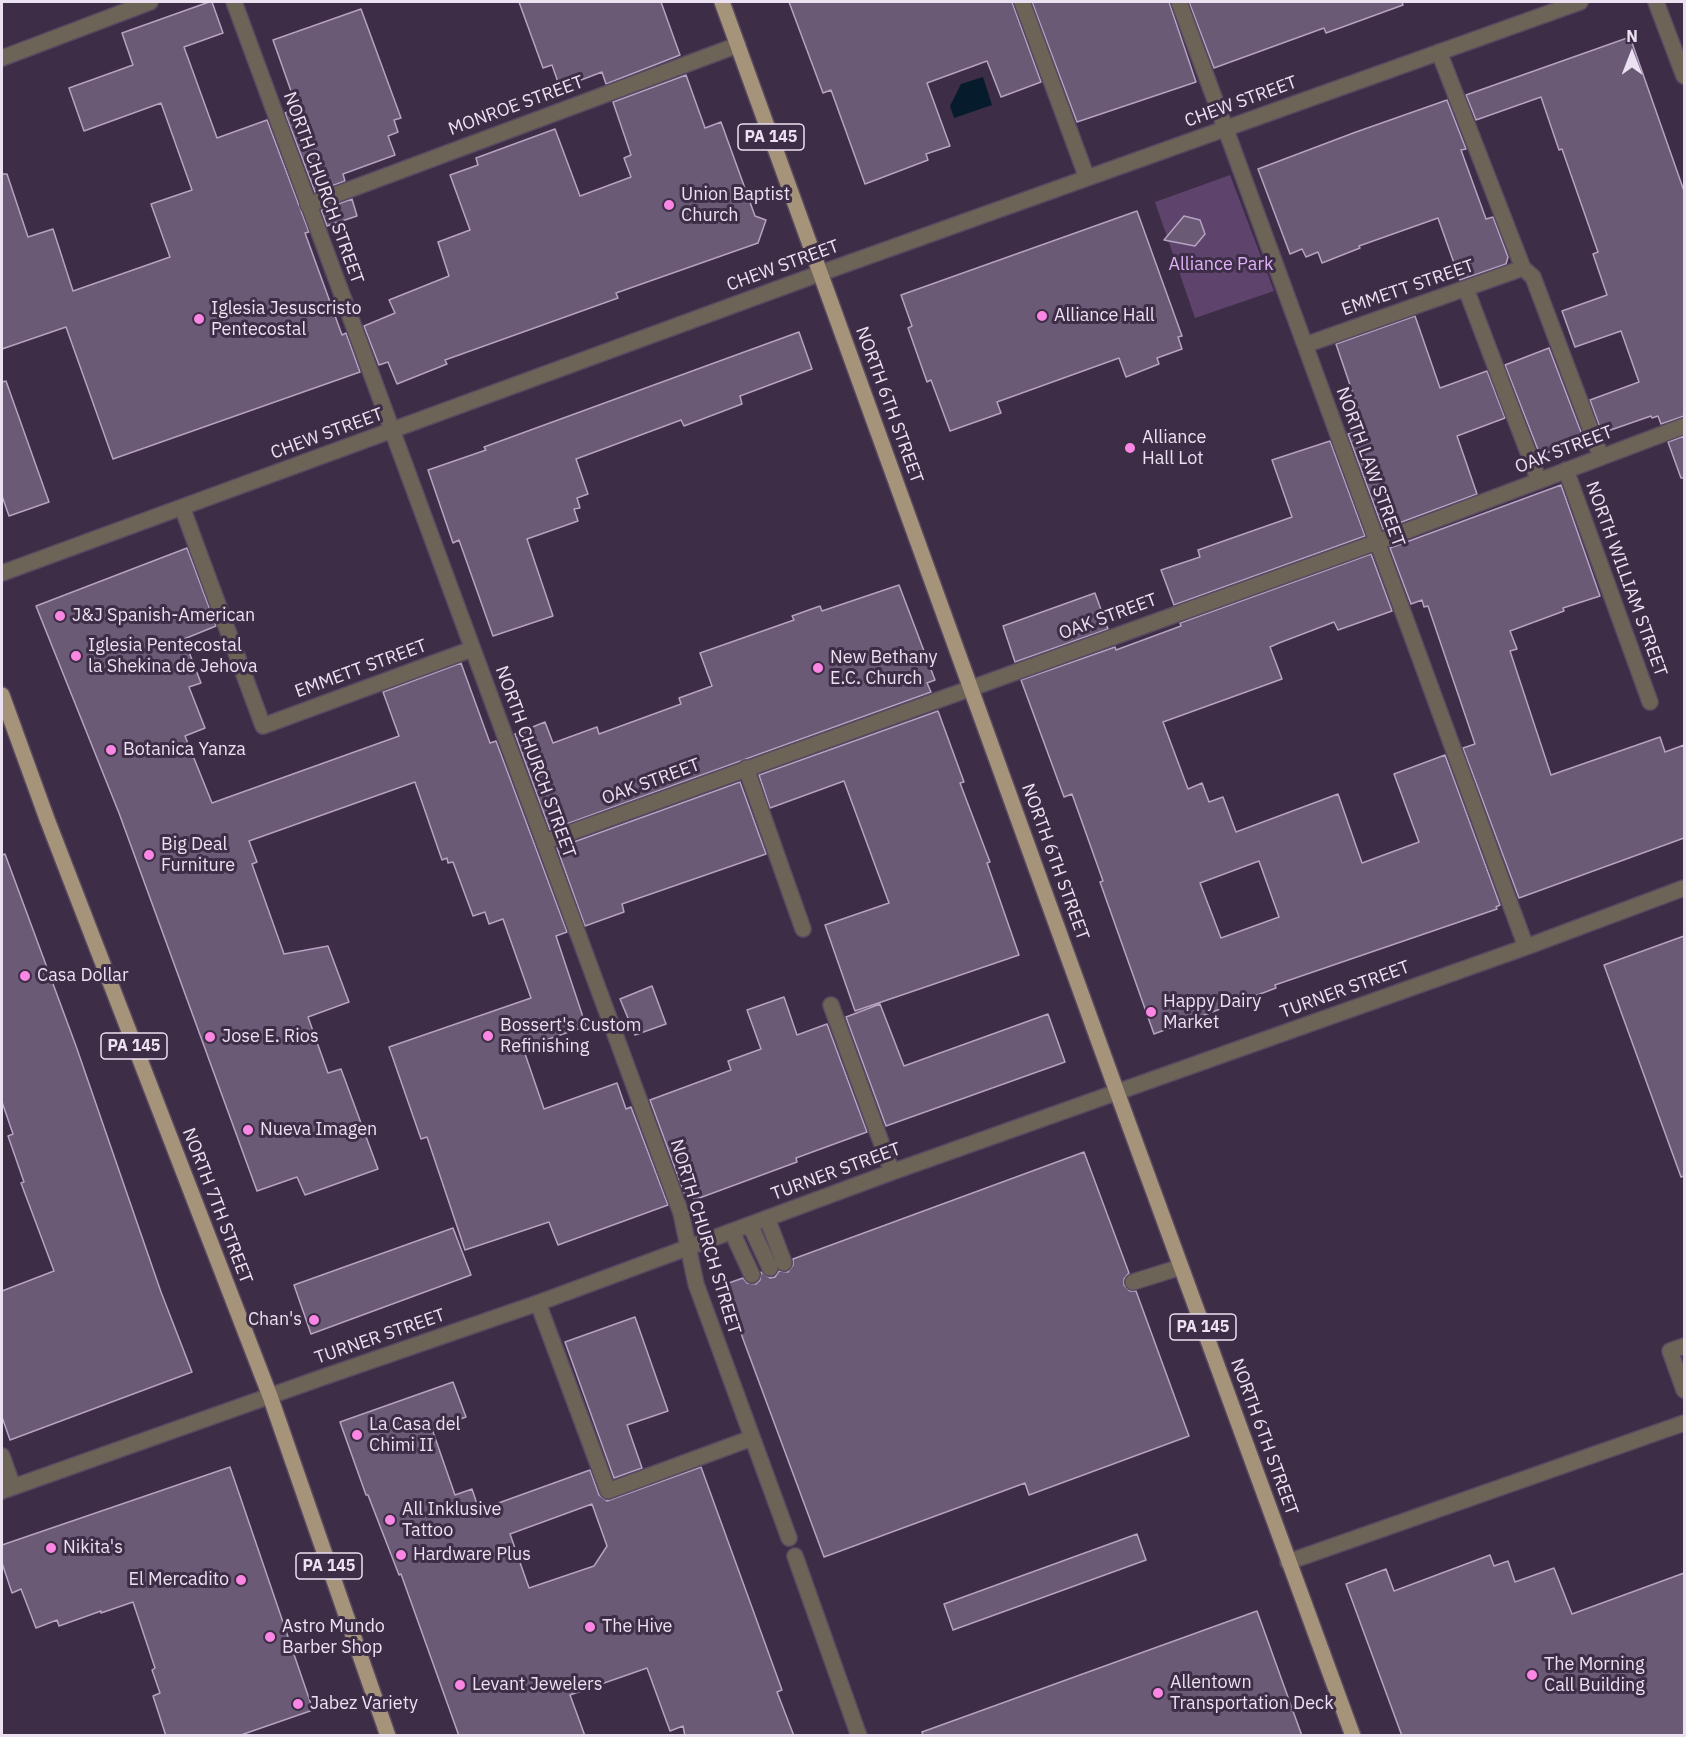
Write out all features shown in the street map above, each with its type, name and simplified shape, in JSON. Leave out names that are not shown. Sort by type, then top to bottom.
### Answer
[{"type":"main road","name":"NORTH 6TH STREET","points":[[722,2],[1353,1736]]},
{"type":"main road","name":"NORTH 7TH STREET","points":[[2,695],[47,819],[270,1396],[388,1736]]},
{"type":"street","points":[[2,58],[150,2]]},
{"type":"street","name":"NORTH CHURCH STREET","points":[[234,2],[681,1213],[696,1284],[789,1538]]},
{"type":"street","points":[[1022,2],[1086,178]]},
{"type":"street","name":"NORTH LAW STREET","points":[[1179,2],[1526,947]]},
{"type":"street","name":"CHEW STREET","points":[[2,573],[821,273],[1580,2]]},
{"type":"street","points":[[1656,2],[1684,75]]},
{"type":"street","name":"MONROE STREET","points":[[308,205],[738,45]]},
{"type":"street","points":[[1439,52],[1523,267],[1533,277],[1601,457]]},
{"type":"street","name":"EMMETT STREET","points":[[1305,345],[1523,267]]},
{"type":"street","points":[[1466,288],[1539,481]]},
{"type":"street","name":"OAK STREET","points":[[544,842],[1377,542],[1684,426]]},
{"type":"street","name":"NORTH WILLIAM STREET","points":[[1566,470],[1650,702]]},
{"type":"street","name":"EMMETT STREET","points":[[182,507],[263,726],[472,649]]},
{"type":"street","points":[[746,768],[803,929]]},
{"type":"street","name":"TURNER STREET","points":[[7,1489],[538,1304],[892,1172],[1526,947],[1684,888]]},
{"type":"street","points":[[831,1005],[892,1172]]},
{"type":"street","points":[[750,1225],[777,1265],[767,1218]]},
{"type":"street","points":[[732,1232],[752,1275]]},
{"type":"street","points":[[1133,1282],[1181,1267]]},
{"type":"street","points":[[538,1304],[608,1491],[752,1438]]},
{"type":"street","points":[[1677,1348],[1684,1390]]},
{"type":"street","points":[[1288,1562],[1684,1423]]},
{"type":"street","points":[[2,1456],[7,1489]]},
{"type":"street","points":[[795,1556],[859,1736]]},
{"type":"green space","name":"Alliance Park","points":[[1230,175],[1274,291],[1195,318],[1155,202]]},
{"type":"water","points":[[983,77],[992,105],[954,118],[950,106],[961,84]]},
{"type":"building","points":[[212,2],[223,33],[184,47],[217,138],[267,120],[309,232],[305,233],[342,335],[346,333],[360,372],[113,459],[66,327],[2,349],[2,174],[7,174],[28,237],[53,229],[73,291],[170,257],[151,204],[192,190],[161,103],[84,131],[69,88],[133,65],[122,33]]},
{"type":"building","points":[[519,2],[661,2],[680,55],[606,84],[602,72],[560,88],[552,65],[543,68]]},
{"type":"building","points":[[789,2],[1012,2],[1041,82],[1001,97],[987,61],[927,83],[950,146],[926,154],[928,160],[865,184],[831,90],[823,93]]},
{"type":"building","points":[[1032,2],[1169,2],[1196,82],[1077,122]]},
{"type":"building","points":[[1189,2],[1402,2],[1403,5],[1326,33],[1324,28],[1214,68]]},
{"type":"building","points":[[361,9],[401,118],[394,120],[398,132],[388,136],[395,155],[343,174],[345,181],[315,192],[285,113],[297,108],[273,40]]},
{"type":"building","points":[[1630,37],[1684,191],[1684,416],[1661,424],[1658,416],[1652,418],[1651,416],[1602,433],[1590,400],[1639,382],[1621,331],[1575,347],[1562,311],[1607,295],[1593,254],[1598,252],[1562,149],[1559,150],[1541,97],[1476,120],[1466,95]]},
{"type":"building","points":[[686,75],[705,128],[721,122],[755,216],[766,220],[758,243],[616,293],[618,298],[445,360],[447,364],[397,384],[388,362],[379,365],[364,326],[395,313],[389,300],[449,276],[438,242],[470,230],[450,175],[478,165],[476,158],[555,129],[580,196],[631,177],[624,158],[631,155],[613,102]]},
{"type":"building","points":[[1447,100],[1466,149],[1461,150],[1486,219],[1493,217],[1508,257],[1506,264],[1460,280],[1438,218],[1359,246],[1360,248],[1322,263],[1318,252],[1306,257],[1302,249],[1290,254],[1258,169]]},
{"type":"building","points":[[352,199],[357,216],[327,226],[321,210]]},
{"type":"building","name":"Alliance Hall","points":[[1137,211],[1182,336],[1178,337],[1182,349],[1157,358],[1159,364],[1126,377],[1119,358],[997,402],[1001,413],[950,431],[931,380],[927,382],[908,328],[912,326],[901,295]]},
{"type":"building","points":[[1184,216],[1200,220],[1205,234],[1195,246],[1164,240]]},
{"type":"building","points":[[1415,316],[1440,388],[1487,371],[1505,418],[1457,436],[1477,494],[1383,529],[1348,434],[1365,429],[1336,344]]},
{"type":"building","points":[[799,332],[812,369],[740,396],[742,404],[684,426],[681,420],[576,459],[588,494],[577,498],[580,508],[574,509],[578,521],[527,539],[553,616],[493,636],[459,540],[453,543],[428,470],[486,450],[484,447]]},
{"type":"building","points":[[1549,348],[1584,440],[1540,455],[1505,365]]},
{"type":"building","points":[[6,381],[49,502],[9,516],[2,496],[2,382]]},
{"type":"building","points":[[1684,436],[1684,478],[1681,478],[1668,442]]},
{"type":"building","points":[[1330,441],[1365,536],[1174,605],[1161,570],[1200,557],[1198,550],[1292,517],[1272,460]]},
{"type":"building","points":[[1561,485],[1600,596],[1563,608],[1564,611],[1510,631],[1517,649],[1510,651],[1551,775],[1660,737],[1665,752],[1684,745],[1684,838],[1519,898],[1463,748],[1475,744],[1428,606],[1424,607],[1422,600],[1411,604],[1390,548]]},
{"type":"building","points":[[187,548],[216,626],[184,639],[201,683],[189,687],[205,728],[185,736],[212,803],[399,736],[383,692],[461,663],[490,743],[496,741],[567,932],[556,936],[586,1026],[523,1048],[544,1109],[617,1083],[626,1109],[631,1107],[668,1205],[558,1245],[549,1222],[465,1250],[427,1137],[421,1139],[389,1047],[531,998],[503,919],[489,924],[485,912],[473,916],[453,862],[448,863],[447,858],[442,860],[415,782],[249,841],[257,862],[252,864],[284,954],[328,946],[349,1002],[308,1017],[328,1073],[341,1069],[378,1169],[305,1195],[297,1177],[257,1191],[119,813],[36,606]]},
{"type":"building","points":[[1371,554],[1392,611],[1338,630],[1334,622],[1270,647],[1282,679],[1163,722],[1188,789],[1202,783],[1209,802],[1223,797],[1236,832],[1338,794],[1362,863],[1419,842],[1394,774],[1445,755],[1500,905],[1496,907],[1497,909],[1275,985],[1276,988],[1154,1034],[1100,882],[1103,881],[1072,794],[1064,797],[1021,680],[1115,647],[1116,650],[1181,626],[1180,623]],"holes":[[[1259,861],[1279,917],[1221,938],[1200,883]]]},
{"type":"building","points":[[899,585],[935,680],[927,683],[931,692],[550,830],[515,734],[545,722],[553,743],[597,727],[599,734],[681,704],[679,698],[712,686],[700,653],[794,620],[792,616],[820,606],[822,611]]},
{"type":"building","points":[[1095,593],[1108,629],[1015,662],[1003,626]]},
{"type":"building","points":[[938,711],[964,782],[960,783],[990,862],[987,863],[1019,955],[855,1011],[825,925],[889,903],[844,781],[770,808],[759,775]]},
{"type":"building","points":[[740,782],[766,854],[622,904],[624,912],[585,926],[557,848]]},
{"type":"building","points":[[5,854],[76,1046],[161,1292],[192,1372],[10,1440],[2,1417],[2,1291],[54,1271],[21,1183],[24,1182],[8,1136],[13,1134],[2,1102],[2,855]]},
{"type":"building","points":[[1684,936],[1684,1176],[1681,1177],[1604,965]]},
{"type":"building","points":[[652,986],[666,1024],[635,1035],[620,999]]},
{"type":"building","points":[[784,997],[797,1035],[827,1024],[867,1132],[796,1158],[797,1162],[694,1200],[693,1195],[686,1198],[650,1100],[731,1070],[728,1061],[761,1049],[747,1010]]},
{"type":"building","points":[[880,1004],[904,1066],[1048,1014],[1065,1062],[886,1126],[846,1017]]},
{"type":"building","points":[[1084,1152],[1129,1273],[1124,1279],[1124,1285],[1130,1291],[1136,1291],[1189,1436],[1029,1495],[1025,1483],[824,1557],[723,1285],[743,1278],[747,1283],[756,1284],[760,1280],[761,1272],[770,1278],[775,1277],[779,1271],[788,1272],[793,1265],[793,1259]]},
{"type":"building","points":[[453,1228],[471,1275],[311,1334],[294,1285]]},
{"type":"building","points":[[635,1317],[668,1411],[627,1425],[642,1468],[614,1478],[565,1342]]},
{"type":"building","name":"The Hive","points":[[453,1382],[466,1417],[432,1429],[455,1495],[472,1489],[479,1510],[590,1470],[599,1495],[607,1501],[701,1467],[782,1690],[777,1692],[794,1736],[685,1736],[683,1726],[670,1731],[647,1668],[570,1695],[585,1736],[459,1736],[401,1574],[399,1575],[368,1495],[366,1495],[340,1422]],"holes":[[[592,1504],[607,1546],[594,1566],[529,1588],[510,1534]]]},
{"type":"building","points":[[230,1467],[313,1710],[238,1736],[166,1736],[153,1696],[160,1693],[152,1670],[155,1668],[133,1602],[59,1626],[57,1620],[36,1628],[21,1589],[12,1593],[2,1563],[2,1545]]},
{"type":"building","points":[[1137,1534],[1146,1560],[953,1630],[944,1604]]},
{"type":"building","name":"The Morning Call Building","points":[[1490,1555],[1494,1566],[1508,1561],[1515,1582],[1554,1568],[1572,1614],[1684,1573],[1684,1736],[1402,1736],[1346,1584],[1386,1569],[1394,1591]]},
{"type":"building","name":"Allentown Transportation Deck","points":[[1257,1611],[1302,1736],[923,1736],[922,1732]]},
{"type":"place","name":"Union Baptist Church","points":[[669,205]]},
{"type":"place","name":"Alliance Hall","points":[[1042,316]]},
{"type":"place","name":"Iglesia Jesuscristo Pentecostal","points":[[199,319]]},
{"type":"place","name":"Alliance Hall Lot","points":[[1130,448]]},
{"type":"place","name":"J&J Spanish-American","points":[[60,616]]},
{"type":"place","name":"Iglesia Pentecostal la Shekina de Jehova","points":[[76,656]]},
{"type":"place","name":"New Bethany E.C. Church","points":[[818,668]]},
{"type":"place","name":"Botanica Yanza","points":[[111,750]]},
{"type":"place","name":"Big Deal Furniture","points":[[149,855]]},
{"type":"place","name":"Casa Dollar","points":[[25,976]]},
{"type":"place","name":"Happy Dairy Market","points":[[1151,1012]]},
{"type":"place","name":"Bossert's Custom Refinishing","points":[[488,1036]]},
{"type":"place","name":"Jose E. Rios","points":[[210,1037]]},
{"type":"place","name":"Nueva Imagen","points":[[248,1130]]},
{"type":"place","name":"Chan's","points":[[314,1320]]},
{"type":"place","name":"La Casa del Chimi II","points":[[357,1435]]},
{"type":"place","name":"All Inklusive Tattoo","points":[[390,1520]]},
{"type":"place","name":"Nikita's","points":[[51,1548]]},
{"type":"place","name":"Hardware Plus","points":[[401,1555]]},
{"type":"place","name":"El Mercadito","points":[[241,1580]]},
{"type":"place","name":"The Hive","points":[[590,1627]]},
{"type":"place","name":"Astro Mundo Barber Shop","points":[[270,1637]]},
{"type":"place","name":"The Morning Call Building","points":[[1532,1675]]},
{"type":"place","name":"Levant Jewelers","points":[[460,1685]]},
{"type":"place","name":"Allentown Transportation Deck","points":[[1158,1693]]},
{"type":"place","name":"Jabez Variety","points":[[298,1704]]}]
